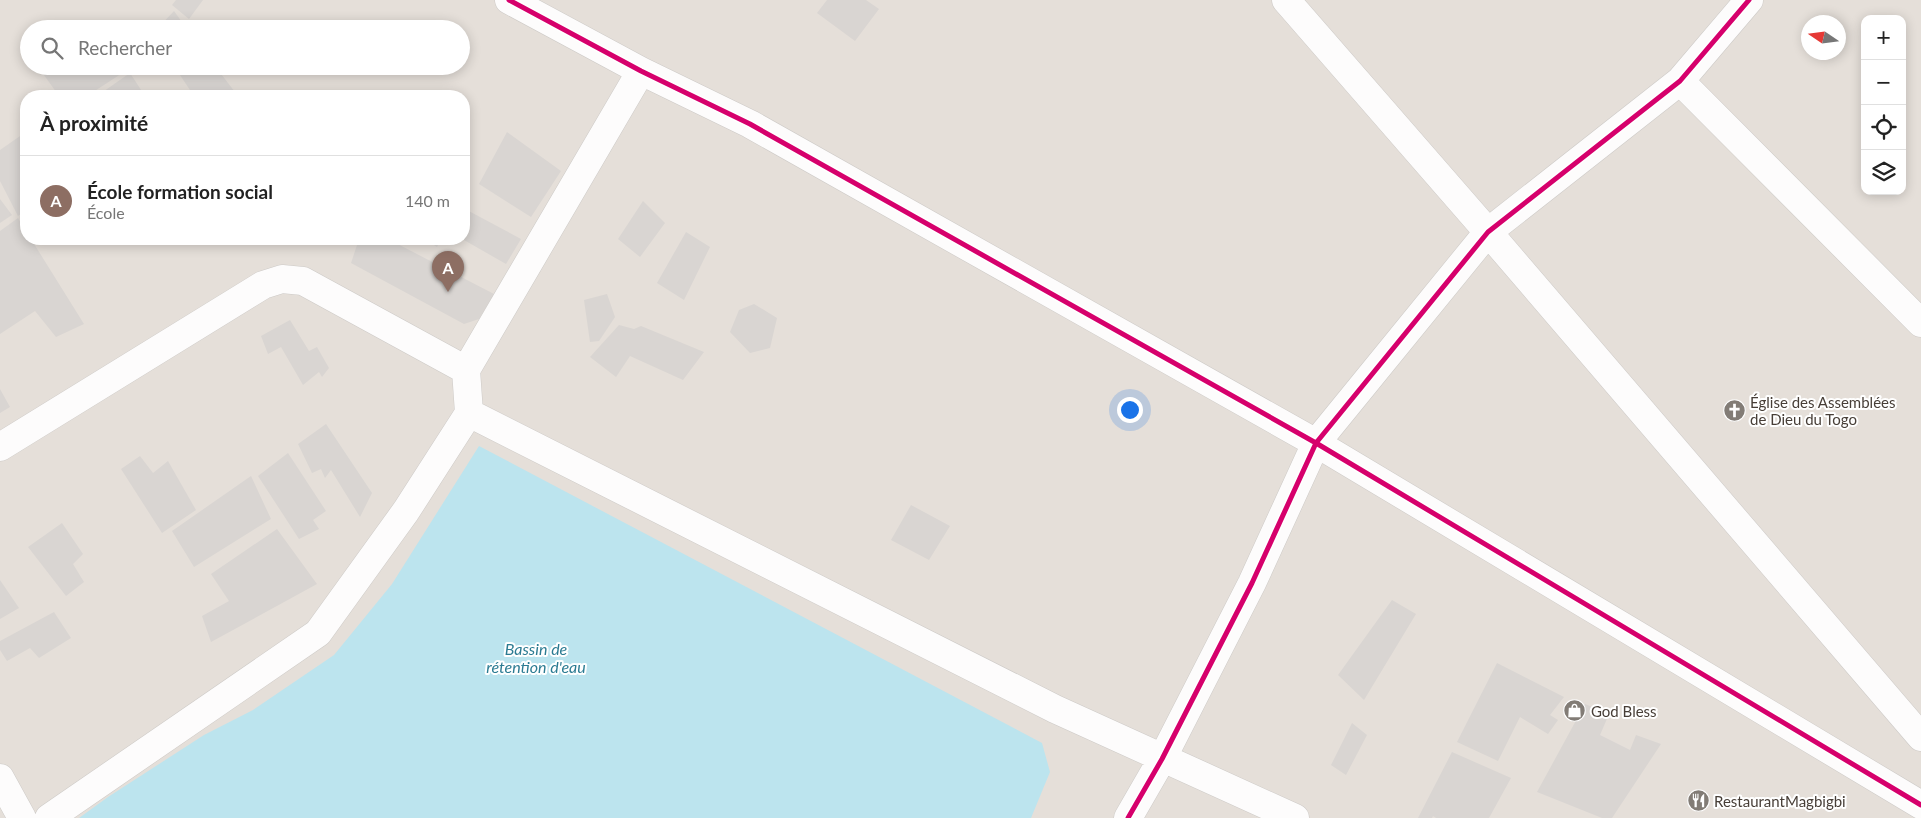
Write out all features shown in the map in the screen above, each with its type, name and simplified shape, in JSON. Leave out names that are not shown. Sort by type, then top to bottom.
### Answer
[{"type":"street","points":[[509,0],[641,71],[750,124],[1316,442],[1921,805]]},
{"type":"street","points":[[1286,0],[1488,232],[1921,737]]},
{"type":"street","points":[[1128,818],[1162,758],[1252,583],[1316,442],[1488,232],[1680,82],[1747,1]]},
{"type":"street","points":[[49,818],[318,633],[406,511],[469,413],[466,370],[641,71]]},
{"type":"street","points":[[1680,82],[1921,323]]},
{"type":"street","points":[[0,447],[263,285],[282,279],[303,281],[466,370]]},
{"type":"street","points":[[469,413],[1055,709],[1295,818]]},
{"type":"street","points":[[0,778],[22,818]]},
{"type":"shaded area","points":[[0,0],[1921,0],[1921,818],[0,818]]},
{"type":"water","name":"Bassin de rétention d'eau","points":[[479,446],[1042,743],[1050,772],[1031,818],[79,818],[204,735],[253,710],[334,655],[392,584]]},
{"type":"building","points":[[176,0],[203,0],[189,19],[172,5]]},
{"type":"building","points":[[827,0],[866,0],[879,9],[855,41],[817,13]]},
{"type":"building","points":[[174,11],[180,20],[166,20]]},
{"type":"building","points":[[44,75],[119,75],[96,90],[55,90]]},
{"type":"building","points":[[127,75],[131,75],[141,90],[106,90]]},
{"type":"building","points":[[180,75],[222,75],[233,90],[190,90]]},
{"type":"building","points":[[507,132],[561,171],[531,217],[479,184]]},
{"type":"building","points":[[20,136],[20,214],[18,216],[0,181],[0,150]]},
{"type":"building","points":[[0,199],[12,215],[0,223]]},
{"type":"building","points":[[643,201],[665,223],[640,257],[618,239]]},
{"type":"building","points":[[470,212],[521,239],[506,264],[470,243]]},
{"type":"building","points":[[18,218],[20,222],[20,245],[35,245],[84,324],[56,337],[35,311],[0,334],[0,231]]},
{"type":"building","points":[[686,232],[710,247],[684,300],[657,283]]},
{"type":"building","points":[[357,245],[400,245],[494,294],[479,319],[464,324],[351,263]]},
{"type":"building","points":[[607,294],[615,317],[599,341],[590,342],[584,300]]},
{"type":"building","points":[[754,304],[777,318],[770,348],[750,353],[730,332],[739,310]]},
{"type":"building","points":[[290,320],[309,351],[317,347],[329,368],[322,377],[319,372],[303,385],[281,347],[268,354],[261,336]]},
{"type":"building","points":[[619,325],[634,329],[641,326],[704,352],[683,380],[630,356],[616,377],[590,357]]},
{"type":"building","points":[[0,389],[10,407],[0,413]]},
{"type":"building","points":[[326,424],[372,493],[360,517],[331,470],[325,478],[321,469],[312,473],[298,444]]},
{"type":"building","points":[[288,453],[326,511],[313,520],[319,529],[299,539],[258,476]]},
{"type":"building","points":[[140,456],[153,473],[168,461],[196,510],[162,533],[121,469]]},
{"type":"building","points":[[251,476],[271,519],[194,567],[172,531]]},
{"type":"building","points":[[911,505],[950,526],[929,560],[891,540]]},
{"type":"building","points":[[62,523],[83,554],[73,564],[84,582],[66,596],[28,547]]},
{"type":"building","points":[[277,529],[317,584],[211,642],[202,616],[229,601],[211,574]]},
{"type":"building","points":[[0,580],[19,608],[0,619]]},
{"type":"building","points":[[1392,600],[1416,614],[1364,700],[1338,675]]},
{"type":"building","points":[[54,612],[71,638],[39,658],[30,648],[7,661],[0,650],[0,641]]},
{"type":"building","points":[[1497,663],[1564,697],[1550,715],[1558,720],[1548,734],[1520,717],[1498,761],[1457,742]]},
{"type":"building","points":[[1585,704],[1609,714],[1600,735],[1630,750],[1636,735],[1661,744],[1612,818],[1602,818],[1537,792]]},
{"type":"building","points":[[1352,723],[1367,735],[1346,775],[1331,765]]},
{"type":"building","points":[[1452,752],[1511,778],[1489,818],[1436,818],[1433,816],[1432,818],[1418,818]]},
{"type":"cycle path","points":[[509,0],[641,71],[750,124],[1316,443],[1921,805]]},
{"type":"cycle path","points":[[1128,818],[1162,759],[1252,583],[1316,443],[1488,232],[1680,81],[1749,0]]},
{"type":"place","name":"École formation social","points":[[448,292]]},
{"type":"place","name":"Église des Assemblées de Dieu du Togo","points":[[1734,411]]},
{"type":"place","name":"God Bless","points":[[1575,711]]},
{"type":"place","name":"RestaurantMagbigbi","points":[[1698,801]]}]
